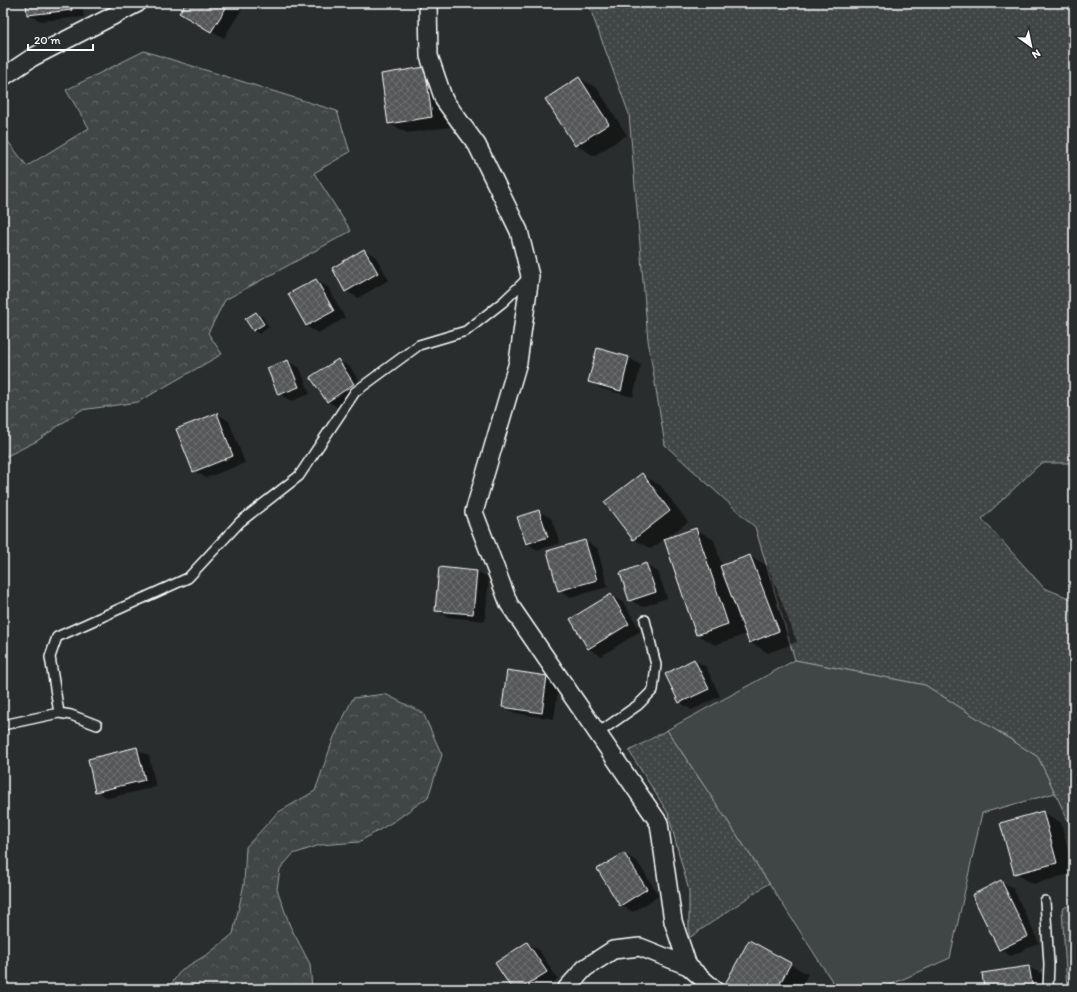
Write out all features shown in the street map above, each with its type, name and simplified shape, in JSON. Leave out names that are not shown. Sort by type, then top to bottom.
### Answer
[{"type":"street","points":[[3,77],[33,58],[138,3]]},
{"type":"street","points":[[428,3],[429,56],[444,100],[481,152],[519,231],[530,276],[518,362],[474,512],[509,604],[659,822],[673,921],[688,966]]},
{"type":"street","points":[[566,989],[584,968],[613,950],[640,948],[688,966],[714,989]]},
{"type":"lane","points":[[59,713],[50,657],[57,637],[188,578],[240,522],[299,476],[355,392],[420,345],[466,330],[503,302],[530,276]]},
{"type":"lane","points":[[598,733],[638,705],[653,690],[656,665],[645,620]]},
{"type":"lane","points":[[3,725],[59,713],[71,715],[97,725]]},
{"type":"lane","points":[[1045,901],[1050,964],[1048,989]]},
{"type":"green space","points":[[588,3],[1074,3],[1074,463],[1041,463],[982,519],[1044,588],[1074,600],[1074,833],[1038,757],[925,685],[795,660],[755,527],[665,445],[648,340],[629,114]]},
{"type":"green space","points":[[144,51],[337,111],[350,152],[314,173],[351,231],[225,300],[208,333],[222,354],[138,402],[81,410],[37,441],[3,458],[3,135],[27,166],[89,128],[66,90]]},
{"type":"green space","points":[[795,660],[925,685],[1038,757],[1055,793],[982,813],[950,958],[881,989],[837,989],[769,883],[667,730]]},
{"type":"green space","points":[[385,694],[423,713],[442,755],[428,797],[396,820],[359,842],[320,845],[293,854],[280,869],[277,889],[290,926],[310,964],[312,989],[168,989],[181,970],[208,954],[233,934],[244,884],[246,847],[277,813],[315,791],[334,737],[353,698]]},
{"type":"green space","points":[[667,730],[769,883],[689,938],[689,891],[668,813],[629,751]]},
{"type":"green space","points":[[1074,903],[1074,989],[1067,989],[1062,909]]},
{"type":"building","points":[[26,3],[71,3],[72,10],[27,15]]},
{"type":"building","points":[[186,3],[229,3],[211,32],[179,13]]},
{"type":"building","points":[[425,67],[432,117],[388,124],[381,74]]},
{"type":"building","points":[[579,77],[609,124],[575,146],[545,99]]},
{"type":"building","points":[[364,249],[378,273],[345,292],[332,268]]},
{"type":"building","points":[[316,279],[334,311],[306,326],[288,294]]},
{"type":"building","points":[[256,312],[264,324],[253,331],[245,319]]},
{"type":"building","points":[[597,348],[629,357],[621,391],[588,382]]},
{"type":"building","points":[[338,359],[354,384],[327,402],[310,377]]},
{"type":"building","points":[[288,360],[299,387],[278,395],[267,368]]},
{"type":"building","points":[[217,413],[233,456],[193,472],[176,429]]},
{"type":"building","points":[[642,473],[670,511],[633,540],[604,502]]},
{"type":"building","points":[[539,510],[548,537],[526,544],[517,517]]},
{"type":"building","points":[[696,528],[728,624],[696,635],[664,539]]},
{"type":"building","points":[[585,540],[597,580],[558,591],[547,551]]},
{"type":"building","points":[[750,555],[779,631],[749,643],[720,566]]},
{"type":"building","points":[[646,563],[656,592],[629,601],[620,573]]},
{"type":"building","points":[[439,567],[477,571],[473,614],[435,611]]},
{"type":"building","points":[[611,594],[629,624],[588,649],[570,619]]},
{"type":"building","points":[[694,659],[709,689],[679,703],[665,674]]},
{"type":"building","points":[[507,670],[547,676],[542,713],[502,707]]},
{"type":"building","points":[[137,747],[145,780],[95,792],[88,759]]},
{"type":"building","points":[[1043,811],[1057,863],[1014,874],[1000,823]]},
{"type":"building","points":[[624,853],[647,889],[620,906],[597,869]]},
{"type":"building","points":[[1001,880],[1028,936],[999,950],[972,895]]},
{"type":"building","points":[[749,940],[791,963],[777,989],[738,989],[726,982]]},
{"type":"building","points":[[527,942],[547,972],[520,989],[512,989],[495,963]]},
{"type":"building","points":[[1029,966],[1033,989],[984,989],[982,973]]}]
